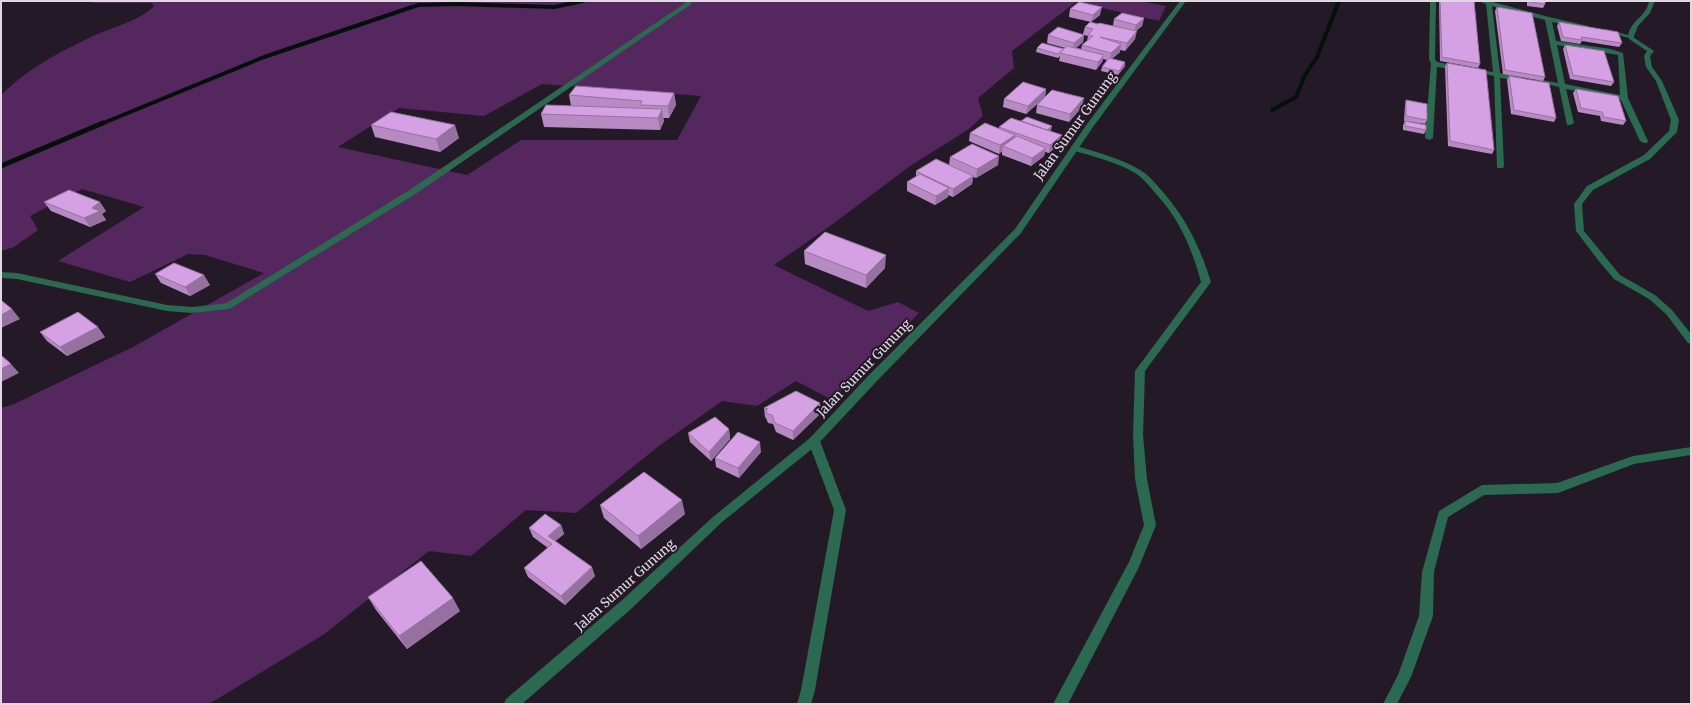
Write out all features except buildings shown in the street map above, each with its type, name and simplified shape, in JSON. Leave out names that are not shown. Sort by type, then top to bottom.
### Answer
[{"type":"street","points":[[1,275],[17,276],[167,308],[192,310],[228,306],[414,191],[688,4],[689,1]]},
{"type":"street","name":"Jalan Sumur Gunung","points":[[511,704],[626,604],[717,520],[814,441],[872,379],[1018,231],[1074,148],[1183,1]]},
{"type":"street","points":[[1429,138],[1434,64],[1432,59],[1433,1]]},
{"type":"street","points":[[1481,1],[1548,20],[1592,28]]},
{"type":"street","points":[[1631,38],[1634,26],[1648,13],[1651,8],[1652,1]]},
{"type":"street","points":[[1489,3],[1497,75],[1500,166]]},
{"type":"street","points":[[1548,20],[1570,123]]},
{"type":"street","points":[[1599,30],[1631,38],[1651,51],[1647,56],[1649,67],[1659,81],[1675,120],[1673,132],[1647,157],[1590,188],[1578,204],[1580,231],[1617,277],[1652,297],[1669,312],[1691,341]]},
{"type":"street","points":[[1553,43],[1611,51],[1621,54],[1624,98],[1644,141]]},
{"type":"street","points":[[1434,64],[1561,85],[1624,98]]},
{"type":"street","points":[[1060,704],[1135,563],[1150,525],[1141,479],[1138,435],[1140,371],[1206,282],[1197,252],[1184,224],[1165,198],[1146,177],[1124,165],[1074,148]]},
{"type":"street","points":[[804,704],[808,690],[840,510],[814,441]]},
{"type":"street","points":[[1390,704],[1404,677],[1426,616],[1428,572],[1443,514],[1482,490],[1558,488],[1633,460],[1691,451]]},
{"type":"shaded area","points":[[84,1],[1140,1],[1166,6],[1159,21],[1076,2],[1012,51],[1014,68],[978,98],[983,116],[969,129],[910,166],[830,226],[774,265],[868,311],[898,302],[919,313],[832,400],[796,381],[757,406],[722,401],[660,445],[576,513],[526,510],[471,556],[429,551],[323,635],[209,704],[1,704],[1,408],[14,404],[133,347],[264,273],[205,255],[188,254],[130,282],[58,261],[144,207],[82,189],[30,216],[38,230],[14,247],[1,251],[1,95],[21,78],[55,55],[91,37],[133,20],[148,12],[154,6],[152,3],[95,3]],"holes":[[[542,84],[701,96],[677,140],[521,140],[467,175],[338,147],[399,108],[484,116]]]},
{"type":"waterway","points":[[101,124],[264,57],[418,5],[457,4],[554,7],[583,1]]},
{"type":"waterway","points":[[1272,110],[1296,97],[1305,75],[1317,57],[1339,1]]},
{"type":"waterway","points":[[1,166],[103,123]]}]
